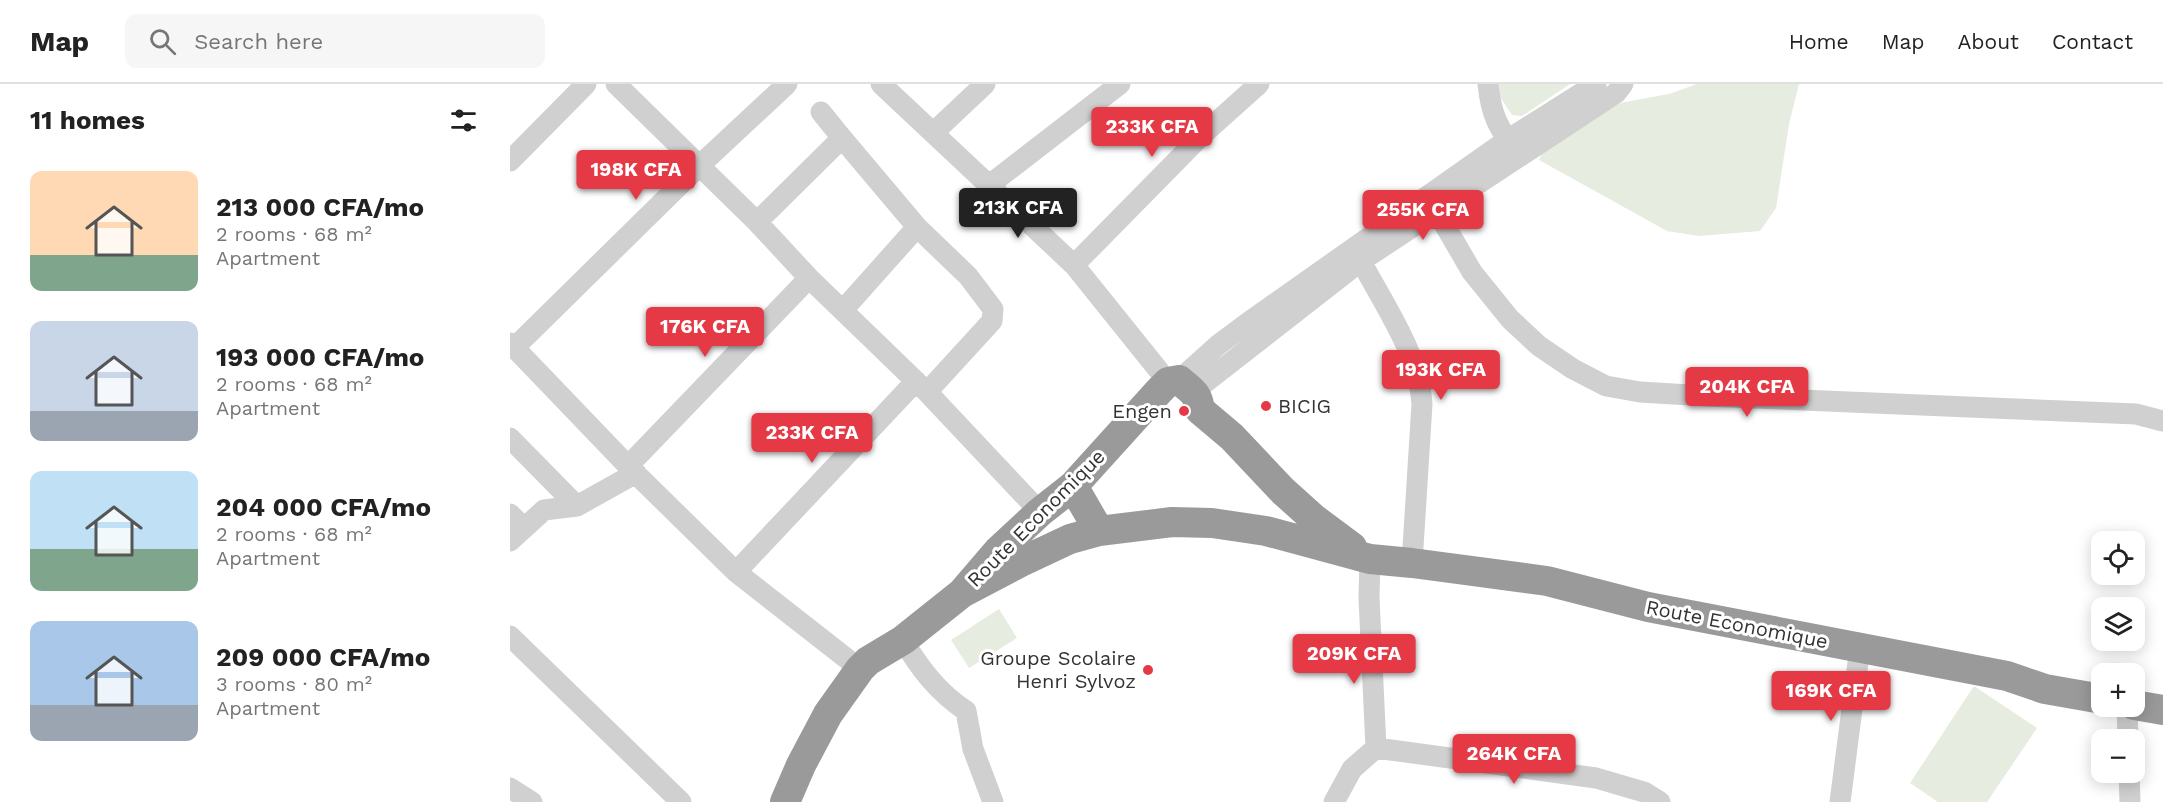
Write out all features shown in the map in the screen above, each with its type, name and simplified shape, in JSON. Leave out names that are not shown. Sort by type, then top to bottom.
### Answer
[{"type":"highway","points":[[1144,405],[1171,401],[1181,402],[1185,391],[1313,518],[1370,560]]},
{"type":"highway","name":"Route Economique","points":[[785,802],[801,765],[828,714],[860,669],[868,661],[903,640],[962,593],[998,551],[1040,512],[1073,486],[1144,405],[1185,391]]},
{"type":"highway","points":[[1073,486],[1099,531]]},
{"type":"highway","points":[[1266,531],[1280,508],[1283,490]]},
{"type":"highway","points":[[1040,512],[1051,547]]},
{"type":"highway","name":"Route Economique","points":[[962,593],[1070,539],[1099,531],[1172,522],[1212,522],[1266,531],[1370,560],[1412,563],[1546,581],[1648,608],[2007,676],[2045,689],[2091,697]]},
{"type":"highway","points":[[2145,707],[2163,710]]},
{"type":"street","points":[[510,161],[586,84]]},
{"type":"street","points":[[616,84],[921,387],[1040,512]]},
{"type":"street","points":[[787,84],[512,345],[632,470],[736,572],[860,669]]},
{"type":"street","points":[[881,84],[1074,265],[1185,391]]},
{"type":"street","points":[[933,133],[985,84]]},
{"type":"street","points":[[988,186],[1120,84]]},
{"type":"street","points":[[1074,265],[1201,136],[1259,84]]},
{"type":"street","points":[[1488,84],[1490,103],[1496,123],[1513,149]]},
{"type":"street","points":[[1185,391],[1361,261],[1436,210],[1596,84]]},
{"type":"street","points":[[1185,391],[1218,345],[1235,332],[1513,149],[1616,93],[1623,84]]},
{"type":"street","points":[[736,572],[921,387],[992,321],[993,309],[968,276],[917,227],[820,112]]},
{"type":"street","points":[[757,222],[842,138]]},
{"type":"street","points":[[1436,210],[1472,272],[1510,319],[1539,346],[1573,369],[1606,386],[1640,392],[1719,397],[2136,414],[2163,420]]},
{"type":"street","points":[[843,310],[917,227]]},
{"type":"street","points":[[1361,261],[1409,352],[1421,387],[1422,404],[1412,563]]},
{"type":"street","points":[[515,528],[544,510],[577,506],[632,470],[809,278]]},
{"type":"street","points":[[510,438],[577,506]]},
{"type":"street","points":[[1370,560],[1369,598],[1376,748]]},
{"type":"street","points":[[510,636],[681,802]]},
{"type":"street","points":[[903,640],[915,660],[944,696],[966,711],[973,749],[993,802]]},
{"type":"street","points":[[1840,802],[1860,647]]},
{"type":"street","points":[[1334,802],[1352,769],[1376,748],[1596,778],[1644,792],[1660,802]]},
{"type":"street","points":[[2129,783],[2130,802]]},
{"type":"street","points":[[510,788],[532,802]]},
{"type":"shaded area","points":[[1495,84],[1570,84],[1522,116],[1512,115],[1496,91]]},
{"type":"shaded area","points":[[1697,84],[1799,84],[1789,124],[1776,208],[1760,231],[1699,236],[1667,231],[1539,160],[1544,148],[1608,107],[1669,94]]},
{"type":"shaded area","points":[[999,609],[1017,638],[969,668],[951,640]]},
{"type":"shaded area","points":[[1974,686],[2037,728],[1987,802],[1938,802],[1910,783]]},
{"type":"place","name":"BICIG","points":[[1266,406]]},
{"type":"place","name":"Engen","points":[[1184,411]]},
{"type":"place","name":"Groupe Scolaire Henri Sylvoz","points":[[1148,670]]}]
